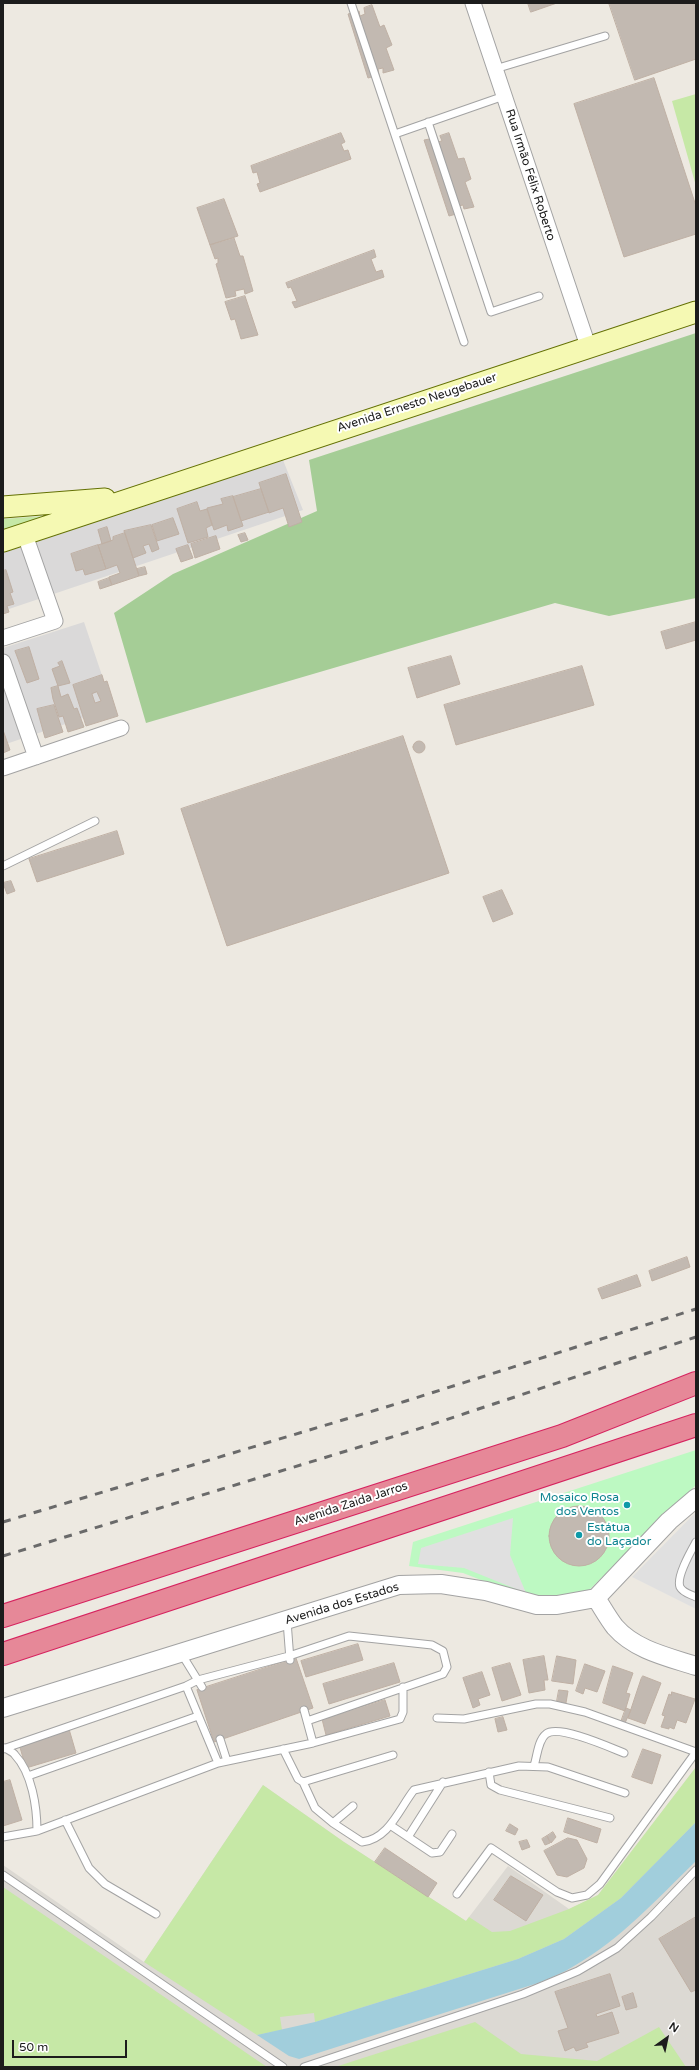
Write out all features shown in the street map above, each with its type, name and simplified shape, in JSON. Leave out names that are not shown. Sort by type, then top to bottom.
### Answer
[{"type":"highway","name":"Avenida Zaida Jarros","points":[[3,1616],[562,1436],[696,1383]]},
{"type":"highway","points":[[3,1654],[696,1424]]},
{"type":"main road","name":"Avenida Ernesto Neugebauer","points":[[3,541],[588,346],[696,312]]},
{"type":"main road","name":"Avenida Ernesto Neugebauer","points":[[3,507],[138,496]]},
{"type":"street","name":"Rua Irmão Félix Roberto","points":[[473,3],[588,346]]},
{"type":"street","points":[[3,638],[55,620],[25,534]]},
{"type":"street","points":[[3,662],[36,757]]},
{"type":"street","points":[[3,768],[121,728]]},
{"type":"street","points":[[696,1498],[669,1520],[596,1598],[616,1627],[631,1640],[648,1650],[696,1666]]},
{"type":"street","name":"Avenida dos Estados","points":[[3,1708],[399,1585],[420,1583],[441,1584],[486,1591],[537,1605],[557,1605],[596,1598]]},
{"type":"lane","points":[[351,3],[464,342]]},
{"type":"lane","points":[[496,69],[605,36]]},
{"type":"lane","points":[[394,134],[504,96]]},
{"type":"lane","points":[[428,122],[491,312],[539,296]]},
{"type":"lane","points":[[3,866],[95,821]]},
{"type":"lane","points":[[696,1542],[685,1563],[679,1585],[684,1591],[696,1597]]},
{"type":"lane","points":[[287,1621],[290,1658]]},
{"type":"lane","points":[[4,1748],[186,1686],[198,1680],[290,1658],[349,1636],[432,1645],[443,1651],[446,1671],[443,1674],[307,1721]]},
{"type":"lane","points":[[181,1652],[202,1688]]},
{"type":"lane","points":[[186,1686],[218,1763]]},
{"type":"lane","points":[[3,1837],[37,1830],[218,1763],[313,1743],[400,1719],[403,1712],[403,1687]]},
{"type":"lane","points":[[437,1718],[464,1719],[522,1707],[550,1704],[585,1712],[696,1752],[600,1884],[588,1895],[572,1898],[557,1892],[491,1848],[458,1894]]},
{"type":"lane","points":[[304,1710],[313,1743]]},
{"type":"lane","points":[[28,1776],[198,1716]]},
{"type":"lane","points":[[534,1766],[542,1738],[547,1733],[551,1732],[575,1734],[624,1753]]},
{"type":"lane","points":[[220,1739],[227,1761]]},
{"type":"lane","points":[[4,1748],[15,1755],[28,1776],[37,1816],[37,1830]]},
{"type":"lane","points":[[283,1749],[298,1779],[304,1782],[315,1808],[333,1823],[362,1842],[372,1841],[385,1832],[414,1790],[443,1782],[519,1766],[548,1767],[626,1793]]},
{"type":"lane","points":[[304,1782],[393,1756]]},
{"type":"lane","points":[[489,1772],[491,1785],[500,1790],[610,1818]]},
{"type":"lane","points":[[408,1837],[443,1782]]},
{"type":"lane","points":[[333,1823],[353,1806]]},
{"type":"lane","points":[[65,1820],[89,1868],[105,1884],[156,1914]]},
{"type":"lane","points":[[390,1825],[432,1853],[440,1852],[452,1834]]},
{"type":"lane","points":[[304,2067],[523,1994],[578,1972],[617,1948],[651,1917],[696,1870]]},
{"type":"lane","points":[[3,1875],[283,2067]]},
{"type":"shaded area","points":[[283,460],[303,510],[3,611],[3,553]]},
{"type":"shaded area","points":[[84,622],[113,708],[3,745],[3,648]]},
{"type":"shaded area","points":[[696,1512],[696,1609],[632,1577]]},
{"type":"shaded area","points":[[513,1518],[510,1555],[526,1593],[464,1568],[418,1564],[421,1548]]},
{"type":"shaded area","points":[[696,1767],[696,2067],[3,2067],[3,1865],[144,1962],[263,1785],[344,1842],[466,1921],[508,1866],[569,1909],[598,1895]]},
{"type":"green space","points":[[696,94],[696,186],[672,101]]},
{"type":"green space","points":[[696,333],[696,598],[609,616],[555,603],[146,723],[114,613],[173,574],[317,511],[309,460]]},
{"type":"green space","points":[[44,516],[3,531],[3,519]]},
{"type":"green space","points":[[696,1450],[696,1485],[583,1596],[525,1597],[463,1573],[409,1566],[413,1542]]},
{"type":"green space","points":[[696,1767],[696,1822],[621,1898],[564,1939],[518,1959],[315,2022],[314,2013],[280,2017],[282,2030],[257,2035],[144,1962],[263,1785],[344,1842],[466,1921],[469,1917],[492,1932],[510,1931],[569,1909],[598,1895]]},
{"type":"green space","points":[[3,1887],[267,2067],[3,2067]]},
{"type":"green space","points":[[475,2022],[521,2054],[597,2061],[659,2027],[686,2067],[335,2067]]},
{"type":"water","points":[[696,1822],[696,1861],[623,1931],[570,1969],[538,1983],[299,2059],[289,2056],[257,2035],[315,2022],[518,1959],[564,1939],[621,1898]]},
{"type":"building","points":[[528,3],[557,3],[531,12]]},
{"type":"building","points":[[609,3],[696,3],[696,59],[635,80]]},
{"type":"building","points":[[372,5],[380,27],[384,25],[392,45],[386,48],[394,70],[383,73],[383,68],[378,69],[379,75],[368,78],[348,14],[359,11],[360,16],[365,14],[364,8]]},
{"type":"building","points":[[654,78],[696,206],[696,234],[624,257],[574,104]]},
{"type":"building","points":[[341,133],[345,142],[341,144],[344,151],[348,150],[351,159],[260,192],[257,184],[260,183],[257,172],[253,173],[251,166]]},
{"type":"building","points":[[449,133],[458,159],[464,158],[471,179],[465,182],[474,207],[464,209],[463,205],[458,206],[460,213],[449,216],[424,140],[435,138],[437,142],[442,141],[440,136]]},
{"type":"building","points":[[224,199],[238,236],[210,245],[197,208]]},
{"type":"building","points":[[234,238],[240,256],[243,256],[253,291],[245,294],[244,289],[235,291],[236,296],[226,298],[216,264],[218,263],[218,258],[215,259],[210,245]]},
{"type":"building","points":[[374,250],[376,257],[371,259],[376,272],[382,270],[384,277],[295,308],[292,302],[297,301],[291,287],[288,288],[286,283]]},
{"type":"building","points":[[245,296],[258,335],[241,339],[235,319],[231,320],[225,302]]},
{"type":"building","points":[[286,474],[302,522],[289,527],[283,508],[269,513],[259,483]]},
{"type":"building","points":[[261,489],[269,512],[241,521],[233,497]]},
{"type":"building","points":[[233,496],[243,526],[228,531],[227,525],[214,530],[207,508],[223,504],[221,499]]},
{"type":"building","points":[[197,502],[200,511],[207,509],[212,525],[206,528],[208,537],[188,543],[177,509]]},
{"type":"building","points":[[173,518],[179,534],[157,541],[152,525]]},
{"type":"building","points":[[151,525],[159,549],[152,552],[149,544],[143,546],[146,553],[133,558],[124,531]]},
{"type":"building","points":[[107,527],[111,541],[102,544],[98,530]]},
{"type":"building","points":[[125,533],[139,576],[112,585],[109,577],[120,573],[117,565],[106,569],[98,545],[113,540],[113,537]]},
{"type":"building","points":[[245,533],[248,540],[241,542],[238,535]]},
{"type":"building","points":[[216,536],[220,549],[195,558],[191,544]]},
{"type":"building","points":[[98,545],[106,569],[85,575],[83,569],[76,571],[71,554]]},
{"type":"building","points":[[188,545],[193,558],[181,562],[176,549]]},
{"type":"building","points":[[145,567],[147,574],[139,576],[137,569]]},
{"type":"building","points":[[6,570],[13,592],[10,593],[14,604],[7,606],[9,612],[3,614],[3,571]]},
{"type":"building","points":[[109,578],[112,585],[100,589],[98,582]]},
{"type":"building","points":[[696,622],[696,640],[666,649],[661,632]]},
{"type":"building","points":[[29,647],[39,679],[27,683],[15,651]]},
{"type":"building","points":[[451,656],[460,684],[417,698],[408,668]]},
{"type":"building","points":[[62,661],[70,683],[58,686],[52,669],[60,666],[58,663]]},
{"type":"building","points":[[582,666],[594,705],[456,745],[444,705]]},
{"type":"building","points":[[102,675],[104,682],[107,681],[118,716],[86,726],[73,685]],"holes":[[[97,692],[101,701],[95,703],[92,694]]]},
{"type":"building","points":[[58,686],[61,697],[68,694],[74,709],[77,708],[84,727],[68,732],[63,716],[59,717],[53,699],[51,688]]},
{"type":"building","points":[[54,705],[63,732],[45,738],[37,709]]},
{"type":"building","points":[[3,730],[10,750],[3,753]]},
{"type":"building","points":[[403,736],[449,873],[227,946],[181,809]]},
{"type":"building","points":[[417,741],[421,741],[425,747],[421,753],[417,753],[413,749],[413,745]]},
{"type":"building","points":[[117,831],[124,854],[37,882],[29,859]]},
{"type":"building","points":[[11,881],[15,891],[7,894],[3,883]]},
{"type":"building","points":[[502,890],[513,914],[493,922],[483,897]]},
{"type":"building","points":[[687,1257],[690,1267],[652,1281],[649,1271]]},
{"type":"building","points":[[637,1275],[641,1286],[602,1299],[598,1289]]},
{"type":"building","name":"Estátua do Laçador","points":[[579,1506],[595,1511],[600,1515],[604,1520],[609,1536],[604,1552],[600,1557],[595,1561],[579,1566],[563,1561],[558,1557],[554,1552],[549,1536],[554,1520],[558,1515],[563,1511]]},
{"type":"building","points":[[358,1644],[363,1660],[306,1677],[301,1661]]},
{"type":"building","points":[[544,1656],[548,1680],[544,1680],[545,1690],[529,1693],[523,1660]]},
{"type":"building","points":[[557,1656],[576,1660],[573,1684],[552,1681]]},
{"type":"building","points":[[296,1658],[313,1708],[214,1742],[197,1690]]},
{"type":"building","points":[[394,1663],[400,1682],[329,1704],[323,1684]]},
{"type":"building","points":[[510,1663],[521,1695],[502,1701],[492,1668]]},
{"type":"building","points":[[585,1664],[605,1671],[597,1692],[585,1688],[583,1694],[576,1691]]},
{"type":"building","points":[[613,1666],[633,1673],[626,1693],[630,1694],[625,1711],[603,1703]]},
{"type":"building","points":[[482,1672],[490,1695],[478,1699],[480,1705],[473,1708],[463,1678]]},
{"type":"building","points":[[643,1676],[661,1683],[645,1724],[628,1718]]},
{"type":"building","points":[[559,1690],[568,1691],[566,1703],[557,1701]]},
{"type":"building","points":[[672,1692],[695,1699],[686,1723],[677,1720],[674,1729],[669,1727],[669,1729],[661,1727],[665,1716],[662,1715],[669,1694],[671,1695]]},
{"type":"building","points":[[385,1700],[390,1716],[326,1735],[322,1719]]},
{"type":"building","points":[[626,1708],[631,1710],[625,1723],[621,1722]]},
{"type":"building","points":[[503,1717],[507,1730],[498,1732],[495,1719]]},
{"type":"building","points":[[69,1729],[76,1753],[26,1768],[19,1744]]},
{"type":"building","points":[[643,1749],[661,1755],[652,1784],[632,1777]]},
{"type":"building","points":[[10,1780],[22,1820],[3,1826],[3,1782]]},
{"type":"building","points":[[568,1818],[601,1829],[597,1843],[564,1832]]},
{"type":"building","points":[[510,1824],[518,1829],[515,1835],[506,1831]]},
{"type":"building","points":[[553,1832],[556,1837],[551,1843],[547,1836]]},
{"type":"building","points":[[547,1836],[550,1843],[545,1845],[542,1839]]},
{"type":"building","points":[[568,1838],[577,1840],[587,1859],[584,1868],[567,1877],[557,1875],[544,1851]]},
{"type":"building","points":[[527,1840],[530,1847],[522,1850],[519,1842]]},
{"type":"building","points":[[385,1848],[437,1883],[428,1897],[375,1862]]},
{"type":"building","points":[[511,1876],[543,1895],[526,1921],[494,1900]]},
{"type":"building","points":[[696,1917],[696,1990],[691,1992],[659,1939]]},
{"type":"building","points":[[610,1974],[620,2006],[596,2014],[597,2017],[612,2012],[619,2033],[586,2043],[588,2047],[576,2051],[574,2047],[565,2051],[558,2031],[568,2028],[555,1992]]},
{"type":"building","points":[[633,1993],[637,2007],[626,2010],[622,1997]]},
{"type":"railway","points":[[3,1522],[406,1401],[696,1309]]},
{"type":"railway","points":[[3,1556],[415,1430],[696,1337]]},
{"type":"place","name":"Mosaico Rosa dos Ventos","points":[[627,1505]]},
{"type":"place","name":"Estátua do Laçador","points":[[579,1535]]}]
